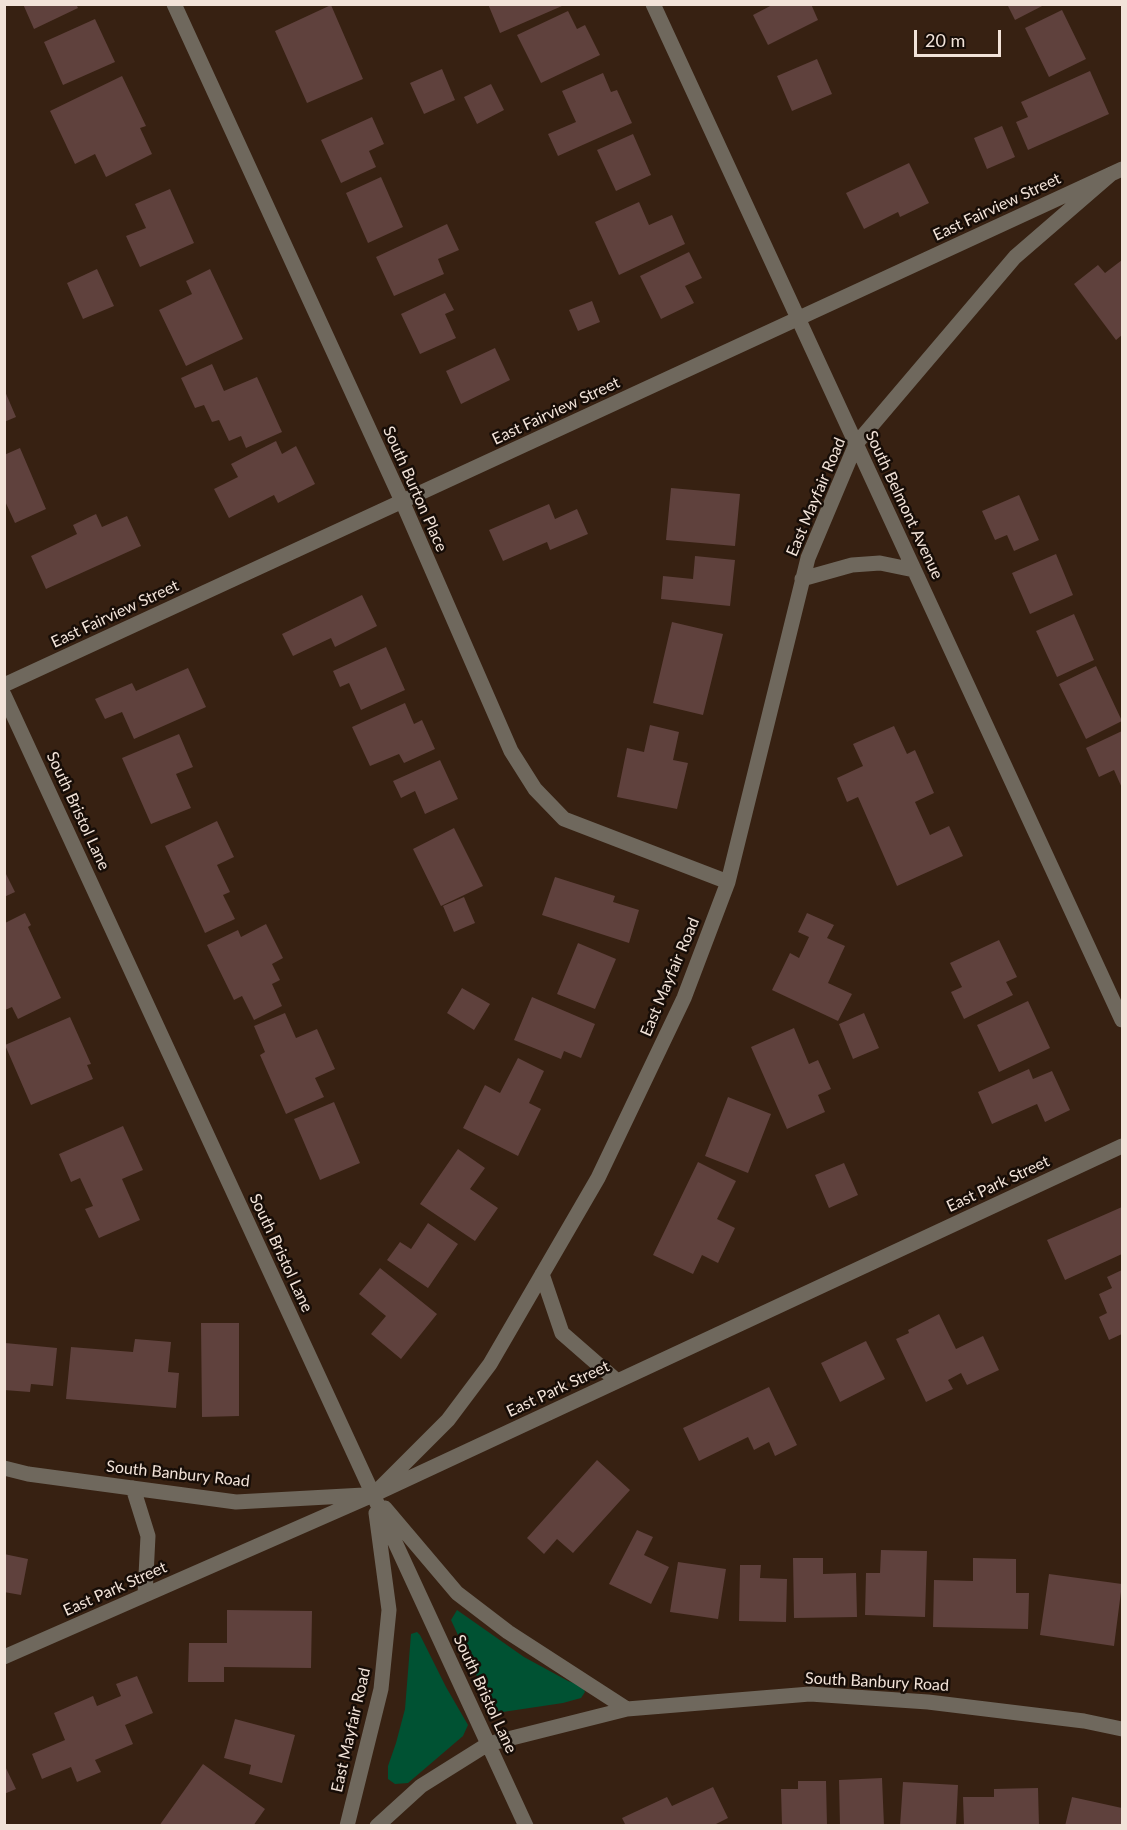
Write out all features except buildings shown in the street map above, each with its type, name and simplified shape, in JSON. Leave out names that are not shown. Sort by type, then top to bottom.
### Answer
[{"type":"street","name":"South Burton Place","points":[[174,4],[402,501],[511,752],[535,789],[564,819],[728,882]]},
{"type":"street","name":"South Belmont Avenue","points":[[653,4],[1122,1020]]},
{"type":"street","name":"East Fairview Street","points":[[4,685],[1117,172]]},
{"type":"street","name":"East Mayfair Road","points":[[347,1826],[381,1689],[389,1610],[373,1495],[448,1420],[490,1364],[598,1178],[684,998],[728,882],[808,558],[856,444],[1016,257],[1117,172]]},
{"type":"street","points":[[802,579],[826,571],[880,563],[914,570]]},
{"type":"street","name":"South Bristol Lane","points":[[4,695],[526,1826]]},
{"type":"street","name":"East Park Street","points":[[4,1657],[373,1495],[1122,1146]]},
{"type":"street","points":[[542,1275],[562,1333],[617,1381]]},
{"type":"street","name":"South Banbury Road","points":[[4,1468],[28,1474],[236,1502],[373,1495]]},
{"type":"street","points":[[133,1488],[148,1536],[145,1594]]},
{"type":"street","points":[[373,1495],[457,1593],[508,1632],[627,1709]]},
{"type":"street","name":"South Banbury Road","points":[[488,1744],[627,1709],[810,1694],[928,1701],[1084,1721],[1122,1729]]},
{"type":"street","points":[[376,1826],[421,1786],[488,1744]]},
{"type":"green space","points":[[457,1610],[524,1657],[582,1686],[585,1692],[581,1698],[496,1713],[492,1709],[451,1620]]},
{"type":"green space","points":[[417,1632],[468,1725],[463,1736],[408,1783],[395,1784],[388,1779],[388,1766],[405,1709],[411,1634]]}]
